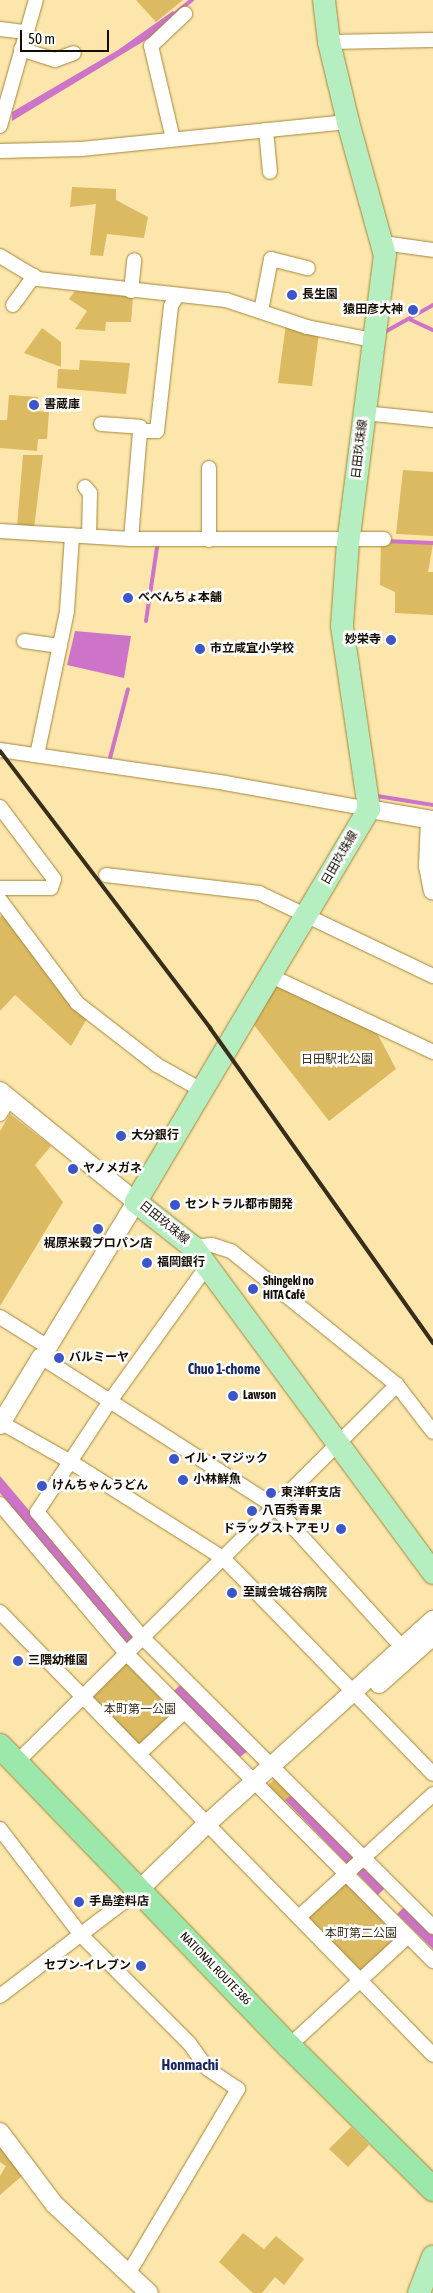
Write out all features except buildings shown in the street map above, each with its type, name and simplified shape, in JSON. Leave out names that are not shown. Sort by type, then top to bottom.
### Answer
[{"type":"highway","name":"NATIONAL ROUTE 386","points":[[0,1746],[289,2046],[433,2189]]},
{"type":"main road","name":"日田玖珠線","points":[[324,0],[329,42],[348,122],[386,255],[372,340],[348,541],[342,645],[369,809],[303,913],[271,976],[136,1202],[193,1247],[340,1443],[433,1573]]},
{"type":"main road","points":[[419,2293],[433,2257]]},
{"type":"street","points":[[0,126],[2,113],[36,0]]},
{"type":"street","points":[[173,139],[151,46],[185,14]]},
{"type":"street","points":[[0,29],[26,32]]},
{"type":"street","points":[[329,42],[433,40]]},
{"type":"street","points":[[21,49],[55,60],[74,53]]},
{"type":"street","points":[[0,151],[81,149],[348,122]]},
{"type":"street","points":[[266,130],[270,172]]},
{"type":"street","points":[[383,243],[433,250]]},
{"type":"street","points":[[0,256],[34,276],[131,291],[226,300],[307,327],[372,340]]},
{"type":"street","points":[[261,311],[271,259],[308,268]]},
{"type":"street","points":[[131,291],[134,260]]},
{"type":"street","points":[[14,305],[34,276]]},
{"type":"street","points":[[140,431],[157,431],[171,306],[177,296]]},
{"type":"street","points":[[364,413],[433,420]]},
{"type":"street","points":[[101,424],[140,427],[131,539]]},
{"type":"street","points":[[209,468],[209,540]]},
{"type":"street","points":[[86,487],[90,493],[89,536]]},
{"type":"street","points":[[0,531],[131,539],[348,541],[384,539]]},
{"type":"street","points":[[37,755],[68,610],[72,535]]},
{"type":"street","points":[[24,641],[60,646]]},
{"type":"street","points":[[0,750],[432,820],[428,866],[433,891]]},
{"type":"street","points":[[0,807],[54,879],[50,888],[0,888]]},
{"type":"street","points":[[106,875],[259,893],[433,976]]},
{"type":"street","points":[[0,900],[77,1003],[157,1065],[196,1087]]},
{"type":"street","points":[[160,1161],[160,1148],[303,913]]},
{"type":"street","points":[[271,976],[433,1052]]},
{"type":"street","points":[[3,1101],[136,1202],[0,1423],[72,1462],[223,1558],[356,1697],[433,1774]]},
{"type":"street","points":[[193,1247],[212,1245],[231,1250],[397,1385],[433,1432]]},
{"type":"street","points":[[207,1266],[110,1401],[72,1462],[37,1512],[142,1637],[276,1769],[362,1859],[433,1927]]},
{"type":"street","points":[[0,1317],[110,1401],[274,1506],[402,1647]]},
{"type":"street","points":[[16,1763],[82,1695],[397,1385]]},
{"type":"street","points":[[0,1504],[126,1653],[256,1787],[433,1961]]},
{"type":"street","points":[[0,1612],[140,1753],[433,2055]]},
{"type":"street","points":[[356,1697],[402,1647],[433,1620]]},
{"type":"street","points":[[0,1996],[139,1890],[356,1697],[433,1636]]},
{"type":"street","points":[[140,1753],[184,1712]]},
{"type":"street","points":[[299,1917],[433,1794]]},
{"type":"street","points":[[0,1829],[81,1935],[189,2042],[208,2069],[238,2089],[128,2274]]},
{"type":"street","points":[[289,2046],[359,1979],[408,1936]]},
{"type":"street","points":[[0,2132],[54,2204],[149,2293]]},
{"type":"green space","points":[[136,0],[183,0],[156,22]]},
{"type":"green space","points":[[72,187],[116,189],[116,200],[148,217],[144,238],[107,234],[103,256],[90,255],[96,204],[70,207]]},
{"type":"green space","points":[[75,291],[133,297],[131,322],[106,322],[105,331],[75,329],[87,311],[69,299]]},
{"type":"green space","points":[[286,324],[319,333],[312,386],[278,383]]},
{"type":"green space","points":[[42,328],[61,342],[61,367],[24,353]]},
{"type":"green space","points":[[80,360],[130,363],[126,394],[57,388],[58,369],[79,370]]},
{"type":"green space","points":[[9,395],[38,397],[37,411],[49,412],[47,439],[38,439],[37,451],[0,448],[0,420],[7,420]]},
{"type":"green space","points":[[23,455],[43,455],[34,528],[17,527]]},
{"type":"green space","points":[[403,470],[433,472],[433,536],[396,534]]},
{"type":"green space","points":[[381,542],[433,544],[428,572],[433,572],[433,615],[395,613],[395,592],[380,585]]},
{"type":"green space","points":[[5,913],[88,1017],[71,1046],[15,995],[0,1011],[0,917]]},
{"type":"green space","name":"日田駅北公園","points":[[278,983],[377,1033],[396,1069],[329,1121],[254,1025]]},
{"type":"green space","points":[[10,1114],[51,1146],[35,1165],[63,1202],[0,1306],[0,1131]]},
{"type":"green space","name":"本町第一公園","points":[[126,1660],[177,1711],[141,1747],[87,1693]]},
{"type":"green space","points":[[277,1777],[294,1793],[285,1801],[349,1867],[344,1870],[268,1790],[269,1784]]},
{"type":"green space","name":"本町第二公園","points":[[347,1881],[399,1932],[399,1938],[362,1972],[308,1917]]},
{"type":"green space","points":[[351,2127],[369,2145],[348,2167],[329,2149]]},
{"type":"green space","points":[[0,2139],[24,2174],[0,2195],[0,2176],[6,2166],[0,2162]]},
{"type":"green space","points":[[243,2233],[264,2249],[276,2236],[304,2259],[284,2285],[275,2277],[262,2293],[253,2293],[219,2262]]},
{"type":"shaded area","points":[[173,11],[177,16],[154,35],[12,121],[12,112],[118,50]]},
{"type":"shaded area","points":[[75,631],[131,636],[124,678],[67,665]]},
{"type":"shaded area","points":[[0,1476],[135,1636],[126,1644],[0,1493]]},
{"type":"shaded area","points":[[182,1683],[249,1750],[240,1757],[173,1692]]},
{"type":"shaded area","points":[[294,1793],[358,1858],[349,1866],[285,1800]]},
{"type":"shaded area","points":[[364,1864],[386,1887],[378,1895],[356,1872]]},
{"type":"shaded area","points":[[405,1906],[433,1934],[433,1949],[397,1914]]},
{"type":"waterway","points":[[172,16],[192,0]]},
{"type":"waterway","points":[[383,333],[433,305]]},
{"type":"waterway","points":[[409,319],[433,330]]},
{"type":"waterway","points":[[146,621],[158,541]]},
{"type":"waterway","points":[[385,541],[433,543]]},
{"type":"waterway","points":[[109,762],[128,689]]},
{"type":"waterway","points":[[377,796],[433,805]]},
{"type":"railway","points":[[0,751],[210,1028],[433,1343]]},
{"type":"place","name":"長生園","points":[[292,295]]},
{"type":"place","name":"猿田彦大神","points":[[413,310]]},
{"type":"place","name":"書蔵庫","points":[[34,405]]},
{"type":"place","name":"べべんちょ本舗","points":[[128,598]]},
{"type":"place","name":"妙栄寺","points":[[391,640]]},
{"type":"place","name":"市立咸宜小学校","points":[[200,649]]},
{"type":"place","name":"大分銀行","points":[[121,1136]]},
{"type":"place","name":"ヤノメガネ","points":[[73,1169]]},
{"type":"place","name":"セントラル都市開発","points":[[175,1205]]},
{"type":"place","name":"梶原米穀プロパン店","points":[[98,1229]]},
{"type":"place","name":"福岡銀行","points":[[147,1263]]},
{"type":"place","name":"Shingeki no HITA Café","points":[[253,1289]]},
{"type":"place","name":"バルミーヤ","points":[[59,1358]]},
{"type":"place","name":"Lawson","points":[[233,1396]]},
{"type":"place","name":"イル・マジック","points":[[174,1459]]},
{"type":"place","name":"小林鮮魚","points":[[183,1480]]},
{"type":"place","name":"けんちゃんうどん","points":[[42,1486]]},
{"type":"place","name":"東洋軒支店","points":[[271,1493]]},
{"type":"place","name":"八百秀青果","points":[[252,1511]]},
{"type":"place","name":"ドラッグストアモリ","points":[[341,1529]]},
{"type":"place","name":"至誠会城谷病院","points":[[232,1593]]},
{"type":"place","name":"三隈幼稚園","points":[[18,1661]]},
{"type":"place","name":"手島塗料店","points":[[79,1902]]},
{"type":"place","name":"セブン-イレブン","points":[[141,1966]]},
{"type":"district","name":"Chuo 1-chome","points":[[224,1369]]},
{"type":"district","name":"Honmachi","points":[[190,2065]]}]
